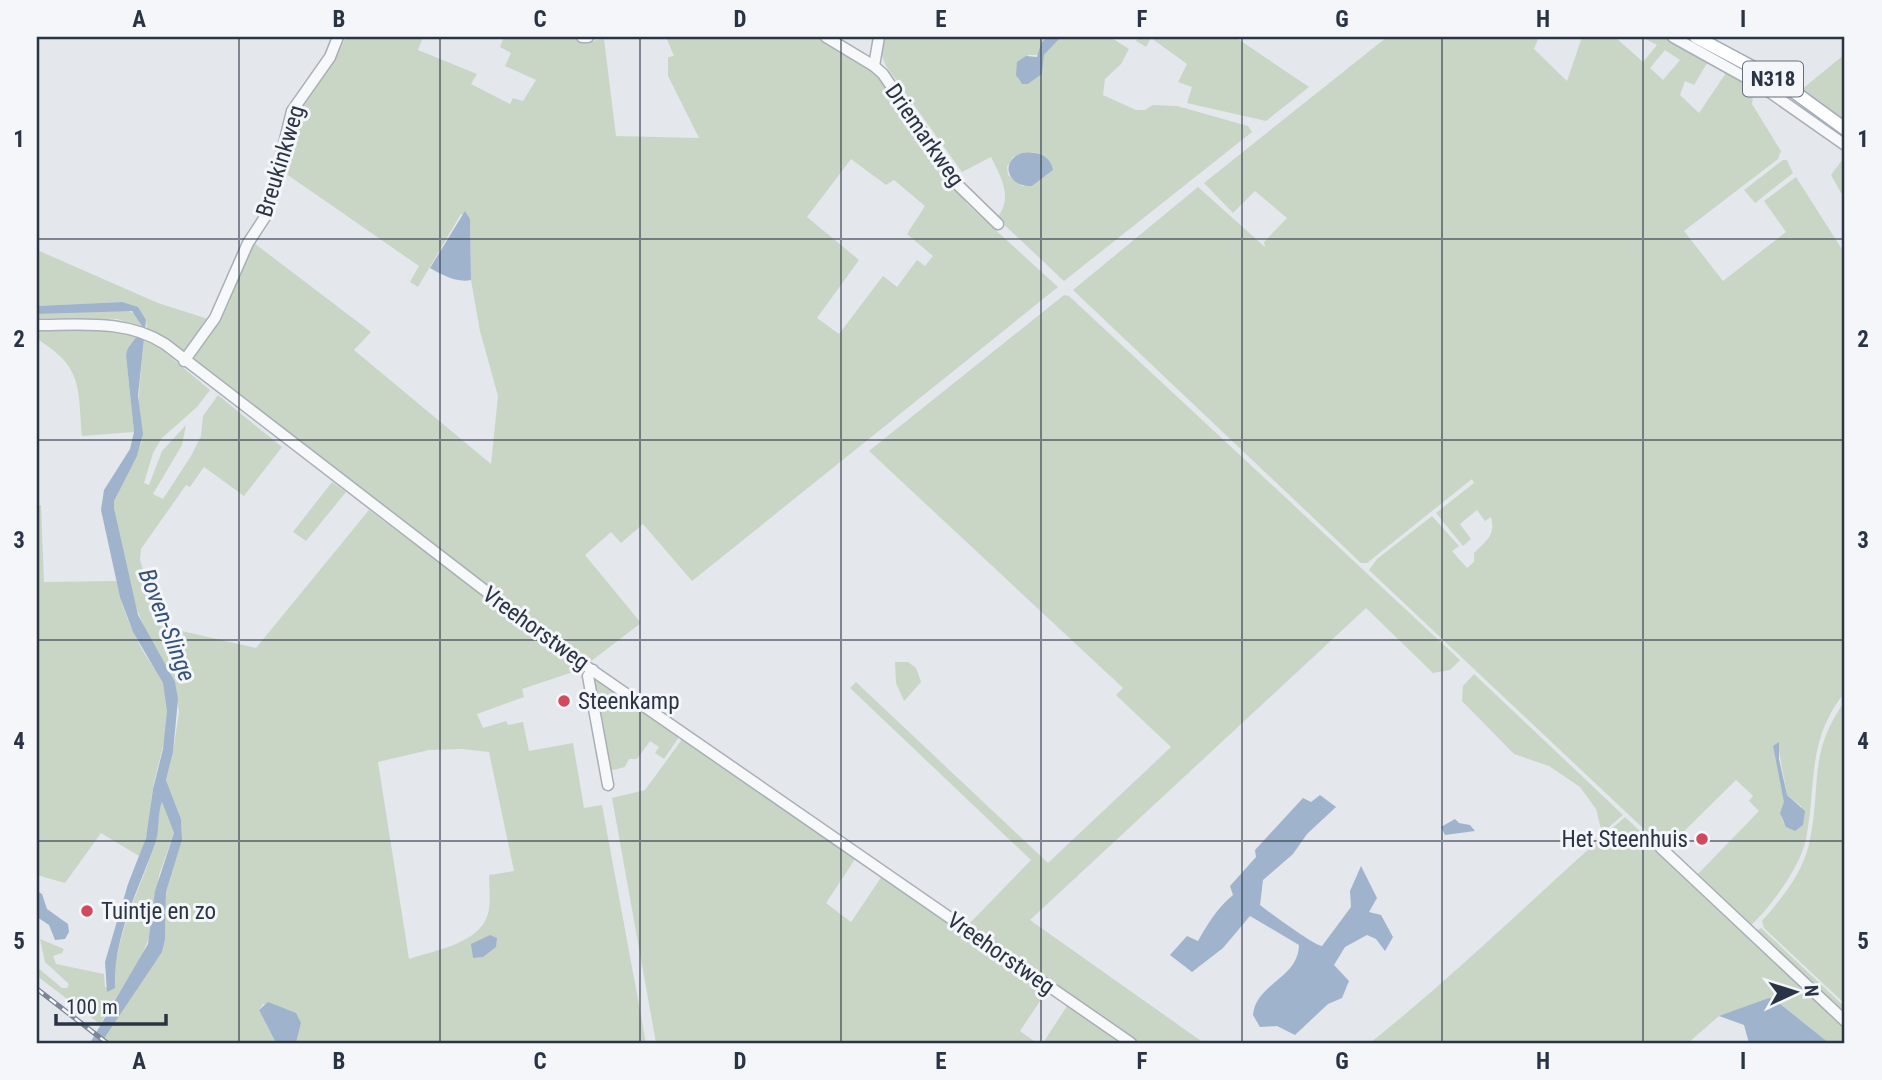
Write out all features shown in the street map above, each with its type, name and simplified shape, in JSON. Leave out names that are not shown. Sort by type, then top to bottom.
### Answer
[{"type":"main road","name":"N318","points":[[1696,37],[1782,83],[1845,129]]},
{"type":"street","name":"Breukinkweg","points":[[184,361],[215,318],[248,243],[267,214],[292,111],[330,57],[338,37]]},
{"type":"street","points":[[582,37],[589,37]]},
{"type":"street","points":[[826,37],[874,66]]},
{"type":"street","name":"Driemarkweg","points":[[879,37],[874,66],[959,186],[998,225]]},
{"type":"street","points":[[1673,37],[1761,86],[1845,145]]},
{"type":"street","name":"Vreehorstweg","points":[[37,325],[95,325],[143,333],[165,344],[535,629],[1130,1043]]},
{"type":"street","points":[[593,670],[588,676],[608,785]]},
{"type":"street","points":[[1661,848],[1845,1021]]},
{"type":"green space","points":[[346,37],[423,37],[418,50],[477,74],[471,84],[510,104],[513,98],[523,101],[536,80],[505,66],[511,53],[500,47],[504,37],[568,37],[586,42],[604,39],[616,136],[699,138],[668,76],[668,57],[674,56],[666,37],[817,37],[881,78],[967,204],[1058,287],[692,581],[643,524],[621,543],[611,532],[585,555],[641,623],[590,662],[489,591],[191,359],[217,317],[254,243],[371,332],[354,350],[491,464],[498,396],[480,331],[471,280],[470,219],[461,214],[418,287],[410,282],[419,266],[282,171],[295,116],[335,60]],"holes":[[[851,159],[886,185],[894,180],[925,206],[907,234],[933,256],[925,266],[917,260],[897,287],[883,276],[839,334],[817,318],[859,260],[807,217]]]},
{"type":"green space","points":[[883,37],[1047,37],[1041,43],[1039,55],[1028,55],[1018,79],[1022,84],[1028,84],[1042,74],[1044,55],[1061,37],[1110,37],[1129,49],[1121,64],[1105,79],[1103,95],[1136,110],[1145,110],[1153,105],[1177,106],[1248,126],[1252,132],[1064,281],[997,218],[1002,211],[1005,196],[1002,181],[991,157],[962,172],[886,66],[882,56]],"holes":[[[1033,152],[1043,155],[1053,170],[1032,186],[1022,186],[1008,175],[1007,167],[1013,157]]]},
{"type":"green space","points":[[1139,37],[1235,37],[1309,87],[1266,121],[1187,103],[1192,87],[1178,82],[1187,64],[1151,38],[1146,47],[1136,41]]},
{"type":"green space","points":[[1387,37],[1539,37],[1534,49],[1567,81],[1582,37],[1615,37],[1643,62],[1657,45],[1642,37],[1666,37],[1709,60],[1694,85],[1685,81],[1680,95],[1699,113],[1728,70],[1754,87],[1752,104],[1781,151],[1778,159],[1684,231],[1723,281],[1786,232],[1764,201],[1796,177],[1845,254],[1845,692],[1833,710],[1818,745],[1803,849],[1785,884],[1752,924],[1746,925],[1696,876],[1759,811],[1749,801],[1753,796],[1736,780],[1668,847],[1663,847],[1369,570],[1377,559],[1432,516],[1459,546],[1452,551],[1467,568],[1474,562],[1474,553],[1491,533],[1491,517],[1485,521],[1477,510],[1460,524],[1471,539],[1463,546],[1436,513],[1474,483],[1472,479],[1367,563],[1361,563],[1073,290],[1198,187],[1265,247],[1264,242],[1287,218],[1255,191],[1233,213],[1204,183]],"holes":[[[1665,50],[1680,60],[1663,80],[1650,68]],[[1773,746],[1778,746],[1787,795],[1802,807],[1784,824],[1781,816],[1785,802]]]},
{"type":"green space","points":[[1845,54],[1845,120],[1801,90]]},
{"type":"green space","points":[[1845,156],[1845,200],[1831,175]]},
{"type":"green space","points":[[1783,160],[1787,160],[1793,173],[1755,203],[1744,190]]},
{"type":"green space","points":[[37,250],[158,303],[208,319],[184,354],[147,329],[146,320],[122,302],[37,306]]},
{"type":"green space","points":[[1064,295],[1069,296],[1460,660],[1450,670],[1433,673],[1366,608],[1030,920],[1204,1043],[1136,1043],[967,926],[1031,860],[850,688],[856,682],[1048,863],[1171,747],[1116,695],[1123,688],[869,451]]},
{"type":"green space","points":[[127,310],[137,315],[142,326],[117,319],[37,318],[37,314]]},
{"type":"green space","points":[[94,327],[140,335],[130,344],[126,355],[134,432],[82,436],[78,391],[70,369],[52,349],[37,339],[37,328]]},
{"type":"green space","points":[[144,339],[162,350],[210,390],[197,407],[162,438],[153,453],[144,483],[149,485],[162,451],[186,425],[182,445],[153,494],[163,499],[191,456],[201,436],[203,416],[218,395],[282,447],[244,496],[204,467],[190,487],[186,485],[141,549],[140,560],[160,626],[256,648],[369,510],[579,667],[579,670],[522,689],[524,697],[477,714],[483,728],[506,721],[508,725],[523,722],[529,751],[573,743],[584,808],[602,805],[646,1043],[296,1043],[301,1023],[263,1004],[259,1010],[276,1043],[98,1043],[162,952],[165,940],[166,892],[182,840],[181,819],[166,780],[179,712],[174,682],[145,629],[133,600],[114,508],[114,501],[142,442],[138,404]],"holes":[[[429,750],[489,752],[514,871],[489,875],[488,914],[476,932],[443,949],[409,959],[378,762]]]},
{"type":"green space","points":[[332,482],[346,492],[306,541],[293,532]]},
{"type":"green space","points":[[37,505],[41,505],[44,582],[117,581],[131,626],[163,683],[168,709],[147,831],[139,856],[101,833],[65,883],[37,875]]},
{"type":"green space","points":[[895,662],[908,662],[916,668],[921,682],[904,701],[896,683]]},
{"type":"green space","points":[[1474,674],[1623,815],[1602,833],[1596,809],[1580,787],[1549,766],[1514,754],[1462,701],[1463,686]]},
{"type":"green space","points":[[594,677],[679,737],[664,759],[655,753],[659,747],[650,741],[637,759],[629,759],[625,767],[609,771],[591,684]]},
{"type":"green space","points":[[1845,701],[1845,1004],[1764,928],[1762,921],[1790,885],[1806,855],[1813,824],[1820,754],[1833,720]]},
{"type":"green space","points":[[683,738],[857,856],[826,903],[851,922],[882,876],[1048,989],[1020,1031],[1037,1043],[656,1043],[612,798],[645,790]]},
{"type":"green space","points":[[162,802],[174,833],[159,875],[151,932],[141,958],[100,1024],[37,976],[37,967],[62,988],[67,988],[69,984],[45,962],[40,939],[64,949],[62,953],[53,956],[56,964],[104,974],[105,987],[114,988],[118,951],[128,915],[155,844]]},
{"type":"green space","points":[[1625,817],[1845,1024],[1845,1043],[1829,1043],[1774,999],[1719,1016],[1688,1043],[1370,1043],[1435,988]]},
{"type":"green space","points":[[1761,928],[1845,1007],[1845,1018],[1756,931]]},
{"type":"green space","points":[[1069,1003],[1127,1043],[1043,1043]]},
{"type":"water","points":[[1047,37],[1061,37],[1044,55],[1042,74],[1028,84],[1022,84],[1016,75],[1017,62],[1026,56],[1037,57],[1041,43]]},
{"type":"water","points":[[1022,153],[1046,157],[1053,170],[1032,186],[1017,183],[1009,174],[1010,162]]},
{"type":"water","points":[[465,211],[470,219],[471,280],[466,281],[450,278],[430,268]]},
{"type":"water","points":[[122,302],[138,307],[146,320],[138,396],[143,434],[137,456],[114,501],[114,508],[138,615],[175,682],[178,699],[173,752],[166,780],[181,819],[182,840],[166,892],[165,940],[162,952],[103,1040],[90,1043],[148,944],[155,891],[174,833],[162,802],[155,844],[122,932],[115,969],[115,988],[107,992],[105,962],[128,884],[146,838],[153,789],[163,749],[167,711],[163,683],[133,632],[120,597],[101,510],[104,490],[130,449],[134,432],[126,355],[142,326],[132,311],[37,314],[37,306]]},
{"type":"water","points":[[1779,742],[1779,759],[1787,795],[1805,811],[1803,825],[1795,831],[1786,827],[1780,813],[1784,802],[1773,746]]},
{"type":"water","points":[[1320,795],[1336,807],[1307,834],[1293,854],[1263,880],[1260,905],[1322,946],[1351,907],[1350,891],[1361,866],[1377,898],[1369,912],[1381,915],[1393,937],[1385,951],[1376,939],[1367,935],[1345,947],[1334,965],[1349,981],[1342,998],[1328,1004],[1295,1035],[1277,1026],[1260,1027],[1253,1015],[1261,995],[1292,966],[1299,945],[1250,916],[1223,948],[1192,972],[1170,955],[1187,936],[1198,941],[1218,911],[1233,895],[1230,886],[1256,857],[1255,850],[1303,798],[1311,802]]},
{"type":"water","points":[[1455,819],[1459,823],[1470,825],[1475,831],[1445,835],[1441,827]]},
{"type":"water","points":[[37,891],[42,894],[47,909],[68,924],[69,932],[65,939],[55,940],[49,925],[37,917]]},
{"type":"water","points":[[490,935],[497,938],[496,947],[483,957],[473,958],[471,944]]},
{"type":"water","points":[[1769,998],[1774,999],[1829,1043],[1749,1043],[1744,1025],[1719,1016]]},
{"type":"water","points":[[268,1002],[296,1013],[301,1023],[296,1043],[276,1043],[259,1010]]},
{"type":"railway","points":[[37,989],[107,1043]]},
{"type":"place","name":"Steenkamp","points":[[564,701]]},
{"type":"place","name":"Het Steenhuis","points":[[1702,839]]},
{"type":"place","name":"Tuintje en zo","points":[[87,911]]},
{"type":"water label","name":"Boven-Slinge","points":[[167,625]]}]
